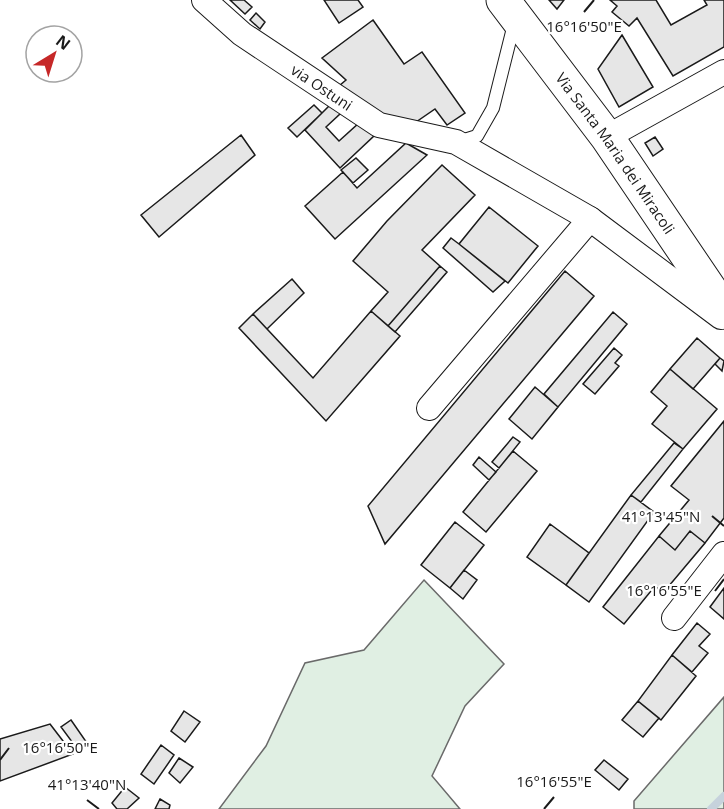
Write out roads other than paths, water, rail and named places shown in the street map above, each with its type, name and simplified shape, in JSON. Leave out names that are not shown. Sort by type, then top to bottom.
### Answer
[{"type":"street","name":"via Ostuni","points":[[204,0],[242,34],[380,125],[456,142],[590,219],[724,319]]},
{"type":"street","name":"Via Santa Maria dei Miracoli","points":[[509,9],[607,137],[724,310]]},
{"type":"street","points":[[607,137],[724,72]]},
{"type":"street","points":[[429,408],[590,219]]},
{"type":"street","points":[[674,618],[724,554]]},
{"type":"lane","points":[[456,142],[477,136],[494,108],[509,9]]},
{"type":"waterway","points":[[711,809],[724,796]]}]
